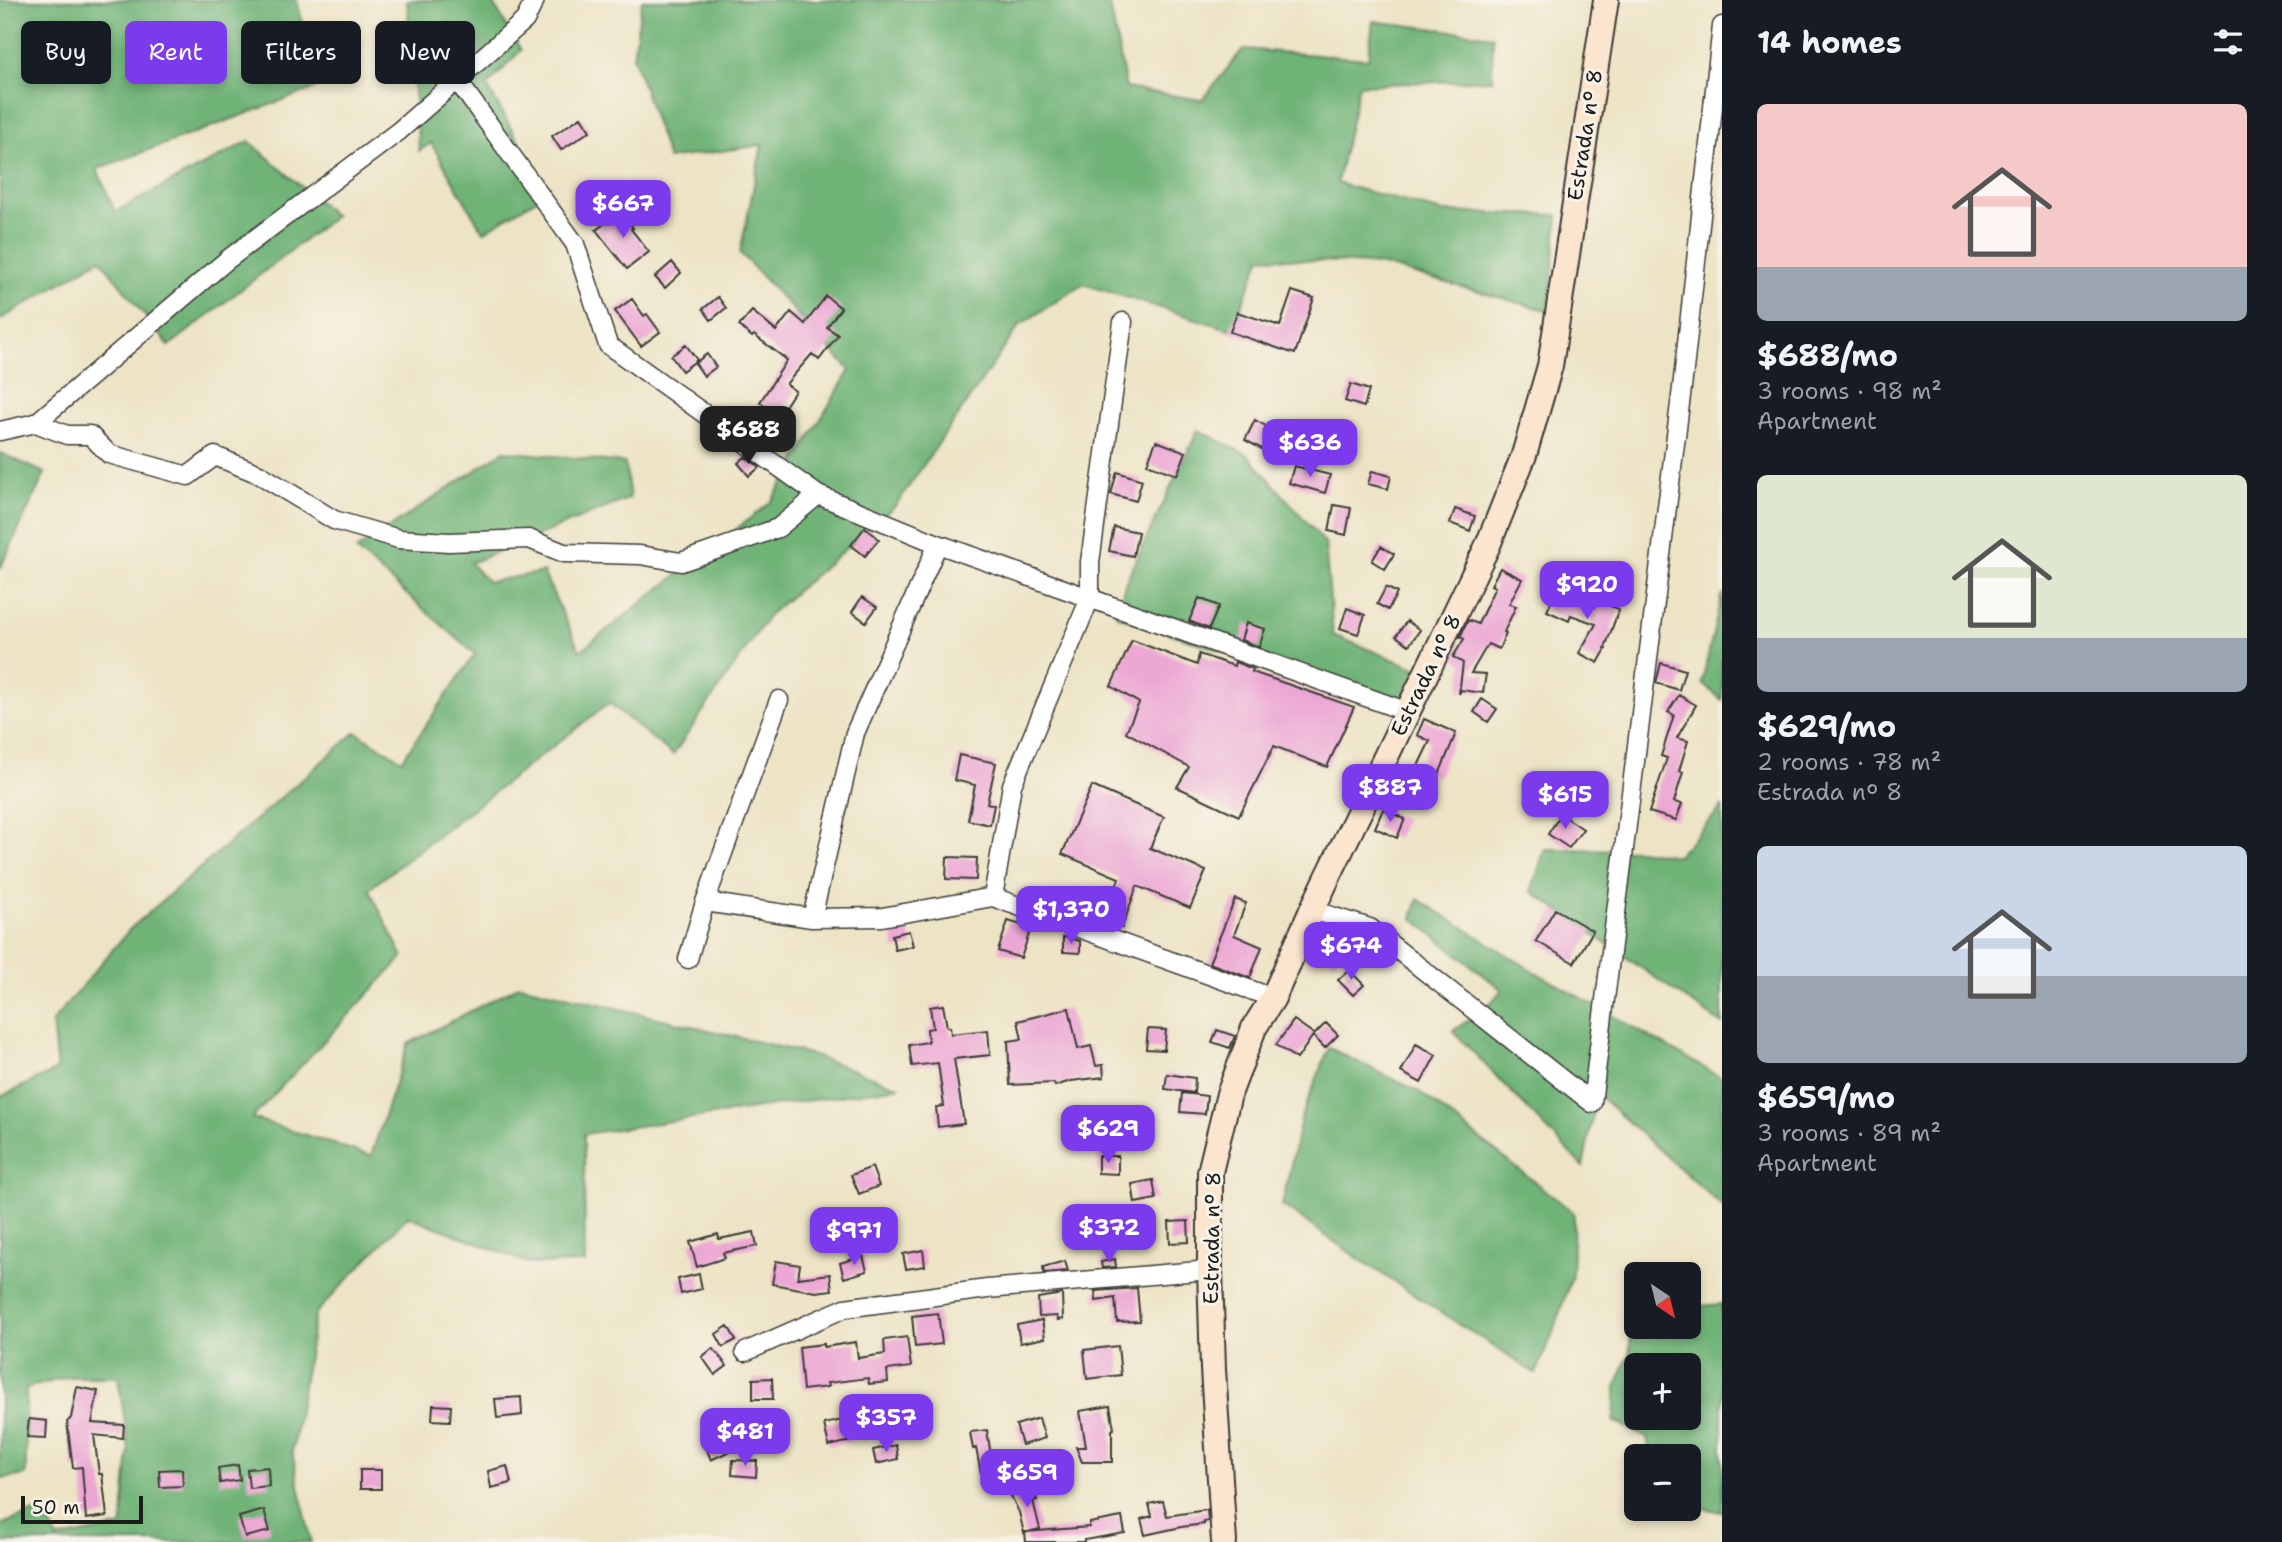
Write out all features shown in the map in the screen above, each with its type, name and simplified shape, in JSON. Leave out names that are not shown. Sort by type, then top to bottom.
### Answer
[{"type":"main road","name":"Estrada nº 8","points":[[1224,1542],[1213,1369],[1210,1172],[1229,1094],[1254,1028],[1273,998],[1312,910],[1488,545],[1524,455],[1550,366],[1606,0]]},
{"type":"street","points":[[475,64],[525,20],[535,0]]},
{"type":"street","points":[[1312,910],[1370,928],[1592,1103],[1682,388],[1722,26]]},
{"type":"street","points":[[0,431],[36,424],[227,260],[399,131],[452,84]]},
{"type":"street","points":[[460,84],[575,244],[608,345],[818,495],[938,544],[1408,712]]},
{"type":"street","points":[[993,897],[1013,785],[1090,598],[1090,562],[1123,322]]},
{"type":"street","points":[[36,424],[67,435],[90,435],[108,454],[188,476],[215,456],[258,474],[334,520],[399,539],[449,542],[529,539],[564,553],[640,555],[681,562],[778,528],[818,495]]},
{"type":"street","points":[[812,918],[855,733],[938,544]]},
{"type":"street","points":[[688,959],[705,902],[779,700]]},
{"type":"street","points":[[705,902],[812,918],[882,917],[993,897],[1273,998]]},
{"type":"street","points":[[745,1352],[845,1308],[987,1289],[1210,1270]]},
{"type":"green space","points":[[0,0],[297,0],[302,21],[241,21],[241,84],[315,84],[316,88],[97,169],[115,212],[249,141],[335,216],[169,346],[100,259],[0,320]]},
{"type":"green space","points":[[407,0],[491,0],[521,50],[487,86],[548,192],[483,232],[431,143],[419,151],[414,84],[475,84],[475,21],[409,21]]},
{"type":"green space","points":[[642,0],[1109,0],[1126,88],[1202,100],[1243,49],[1368,59],[1373,21],[1493,36],[1492,80],[1359,85],[1337,183],[1442,212],[1558,215],[1549,311],[1382,265],[1261,257],[1232,330],[1083,284],[1020,325],[896,505],[770,614],[673,755],[609,703],[369,889],[403,957],[252,1118],[371,1156],[408,1044],[520,985],[809,1054],[900,1087],[584,1134],[585,1263],[531,1264],[408,1216],[315,1314],[292,1452],[311,1542],[0,1542],[0,1525],[45,1508],[56,1539],[122,1526],[129,1450],[118,1377],[68,1377],[26,1388],[26,1475],[0,1479],[0,1097],[57,1070],[52,1022],[130,929],[356,732],[402,760],[475,654],[356,550],[504,451],[625,463],[630,498],[470,563],[488,582],[543,572],[580,651],[771,502],[850,370],[740,253],[762,145],[668,159],[633,56]]},
{"type":"green space","points":[[1198,430],[1248,455],[1325,543],[1333,635],[1420,670],[1397,710],[1116,615],[1126,581]]},
{"type":"green space","points":[[0,453],[45,473],[0,569]]},
{"type":"green space","points":[[1722,593],[1722,700],[1702,683]]},
{"type":"green space","points":[[1722,807],[1722,1024],[1531,891],[1545,849],[1639,850],[1677,856]]},
{"type":"green space","points":[[1418,899],[1525,966],[1722,1078],[1722,1206],[1597,1094],[1583,1167],[1453,1031],[1487,1007],[1502,990],[1412,918]]},
{"type":"green space","points":[[1329,1048],[1420,1092],[1574,1213],[1572,1276],[1536,1374],[1356,1257],[1282,1205],[1302,1115]]},
{"type":"green space","points":[[1722,1304],[1722,1512],[1701,1508],[1701,1444],[1648,1444],[1647,1438],[1631,1430],[1701,1430],[1701,1353],[1629,1353],[1631,1339],[1701,1339],[1701,1306]]},
{"type":"green space","points":[[1624,1367],[1624,1426],[1614,1421],[1616,1387]]},
{"type":"building","points":[[581,117],[590,131],[561,150],[552,136]]},
{"type":"building","points":[[621,212],[649,252],[627,269],[596,230]]},
{"type":"building","points":[[672,262],[681,273],[665,288],[655,277]]},
{"type":"building","points":[[1292,291],[1314,298],[1295,354],[1230,332],[1237,312],[1280,326]]},
{"type":"building","points":[[826,296],[841,308],[827,327],[838,335],[819,360],[812,354],[786,384],[795,391],[780,414],[760,402],[787,360],[739,326],[752,311],[776,331],[791,312],[805,324]]},
{"type":"building","points":[[718,297],[726,308],[711,320],[703,309]]},
{"type":"building","points":[[632,299],[660,332],[641,346],[615,311]]},
{"type":"building","points":[[686,345],[697,360],[682,371],[671,356]]},
{"type":"building","points":[[707,354],[716,367],[704,376],[695,363]]},
{"type":"building","points":[[1351,384],[1369,390],[1364,407],[1345,401]]},
{"type":"building","points":[[1255,420],[1282,435],[1271,454],[1245,440]]},
{"type":"building","points":[[1156,441],[1186,452],[1177,475],[1147,464]]},
{"type":"building","points":[[745,457],[760,467],[749,476],[738,463]]},
{"type":"building","points":[[1294,466],[1330,475],[1325,493],[1289,483]]},
{"type":"building","points":[[1372,471],[1391,476],[1388,489],[1368,484]]},
{"type":"building","points":[[1117,472],[1142,480],[1136,501],[1111,494]]},
{"type":"building","points":[[1334,505],[1351,508],[1346,535],[1329,531]]},
{"type":"building","points":[[1455,509],[1475,516],[1470,531],[1450,523]]},
{"type":"building","points":[[865,527],[879,539],[865,556],[851,545]]},
{"type":"building","points":[[1114,527],[1138,532],[1133,556],[1109,551]]},
{"type":"building","points":[[1381,546],[1394,554],[1385,569],[1372,561]]},
{"type":"building","points":[[1500,568],[1522,579],[1509,604],[1516,606],[1499,649],[1488,644],[1471,673],[1486,674],[1483,693],[1461,690],[1459,694],[1463,663],[1453,657],[1464,639],[1460,637],[1468,620],[1478,624],[1495,587],[1491,585]]},
{"type":"building","points":[[1386,587],[1397,593],[1388,610],[1377,604]]},
{"type":"building","points":[[1557,589],[1595,607],[1597,601],[1619,609],[1606,649],[1598,663],[1579,653],[1596,624],[1571,615],[1569,621],[1547,611]]},
{"type":"building","points":[[862,597],[877,607],[866,622],[852,612]]},
{"type":"building","points":[[1199,598],[1219,606],[1209,629],[1189,621]]},
{"type":"building","points":[[1347,608],[1365,615],[1358,634],[1340,628]]},
{"type":"building","points":[[1407,621],[1420,630],[1409,645],[1396,636]]},
{"type":"building","points":[[1246,623],[1265,629],[1259,647],[1241,640]]},
{"type":"building","points":[[1132,640],[1197,665],[1199,654],[1234,666],[1235,662],[1253,669],[1252,672],[1354,707],[1327,767],[1274,746],[1239,816],[1177,787],[1189,767],[1126,732],[1139,703],[1111,686]]},
{"type":"building","points":[[1661,663],[1685,670],[1679,690],[1656,683]]},
{"type":"building","points":[[1679,695],[1696,705],[1677,738],[1688,741],[1674,802],[1682,804],[1676,820],[1649,812],[1667,758],[1661,756],[1674,715],[1668,712]]},
{"type":"building","points":[[1482,699],[1497,709],[1488,722],[1474,712]]},
{"type":"building","points":[[1424,719],[1456,733],[1438,777],[1417,768],[1430,741],[1417,735]]},
{"type":"building","points":[[959,755],[996,763],[987,803],[994,805],[990,825],[968,820],[975,785],[954,780]]},
{"type":"building","points":[[1092,786],[1164,817],[1150,848],[1206,871],[1190,908],[1137,886],[1122,928],[1104,922],[1119,878],[1062,854]]},
{"type":"building","points":[[1383,809],[1405,819],[1397,838],[1375,828]]},
{"type":"building","points":[[1561,814],[1583,829],[1569,848],[1548,834]]},
{"type":"building","points":[[947,857],[977,858],[976,880],[946,879]]},
{"type":"building","points":[[1235,899],[1246,903],[1234,935],[1262,947],[1250,978],[1209,963]]},
{"type":"building","points":[[1555,909],[1593,931],[1574,963],[1536,941]]},
{"type":"building","points":[[1008,921],[1031,928],[1021,958],[998,951]]},
{"type":"building","points":[[1319,930],[1345,947],[1335,962],[1312,947]]},
{"type":"building","points":[[909,931],[913,946],[895,950],[892,935]]},
{"type":"building","points":[[1063,937],[1080,941],[1080,953],[1063,952]]},
{"type":"building","points":[[1349,970],[1364,985],[1353,995],[1338,980]]},
{"type":"building","points":[[943,1005],[951,1034],[988,1030],[990,1055],[954,1059],[964,1124],[938,1127],[936,1107],[944,1106],[938,1063],[912,1066],[909,1045],[928,1042],[927,1029],[933,1028],[930,1007]]},
{"type":"building","points":[[1069,1008],[1078,1049],[1091,1046],[1096,1066],[1103,1065],[1104,1077],[1055,1086],[1054,1083],[1010,1085],[1008,1041],[1022,1039],[1018,1021]]},
{"type":"building","points":[[1294,1020],[1314,1034],[1297,1059],[1276,1045]]},
{"type":"building","points":[[1326,1023],[1338,1035],[1325,1048],[1313,1036]]},
{"type":"building","points":[[1148,1029],[1166,1030],[1164,1050],[1146,1049]]},
{"type":"building","points":[[1217,1030],[1235,1036],[1230,1048],[1212,1042]]},
{"type":"building","points":[[1416,1044],[1436,1055],[1421,1083],[1401,1072]]},
{"type":"building","points":[[1167,1074],[1195,1078],[1194,1093],[1165,1089]]},
{"type":"building","points":[[1182,1093],[1207,1096],[1205,1114],[1180,1112]]},
{"type":"building","points":[[1098,1156],[1118,1156],[1118,1174],[1098,1173]]},
{"type":"building","points":[[872,1167],[879,1186],[859,1194],[851,1175]]},
{"type":"building","points":[[1153,1180],[1156,1199],[1135,1203],[1132,1184]]},
{"type":"building","points":[[1188,1221],[1189,1242],[1170,1243],[1169,1222]]},
{"type":"building","points":[[754,1232],[757,1246],[723,1253],[725,1258],[697,1267],[690,1242],[718,1234],[719,1239]]},
{"type":"building","points":[[923,1250],[925,1266],[906,1269],[903,1254]]},
{"type":"building","points":[[863,1256],[867,1271],[844,1278],[840,1263]]},
{"type":"building","points":[[1115,1259],[1116,1267],[1102,1268],[1101,1262]]},
{"type":"building","points":[[776,1261],[800,1265],[798,1278],[830,1274],[832,1290],[816,1292],[772,1284]]},
{"type":"building","points":[[1065,1261],[1068,1271],[1044,1273],[1043,1267]]},
{"type":"building","points":[[699,1274],[702,1289],[681,1294],[678,1279]]},
{"type":"building","points":[[1137,1288],[1140,1321],[1117,1322],[1115,1298],[1096,1301],[1095,1291]]},
{"type":"building","points":[[1062,1294],[1063,1319],[1058,1320],[1057,1316],[1039,1317],[1038,1298]]},
{"type":"building","points":[[938,1313],[942,1344],[915,1347],[912,1316]]},
{"type":"building","points":[[1042,1320],[1045,1338],[1020,1343],[1017,1325]]},
{"type":"building","points":[[728,1326],[736,1340],[723,1347],[716,1334]]},
{"type":"building","points":[[907,1337],[911,1367],[887,1370],[888,1382],[869,1384],[868,1378],[827,1383],[828,1387],[803,1390],[799,1347],[824,1344],[824,1347],[856,1342],[858,1358],[885,1354],[884,1340]]},
{"type":"building","points":[[1118,1346],[1121,1375],[1087,1379],[1084,1350]]},
{"type":"building","points":[[713,1348],[727,1366],[715,1375],[702,1357]]},
{"type":"building","points":[[772,1378],[773,1399],[753,1399],[753,1379]]},
{"type":"building","points":[[77,1387],[98,1391],[92,1423],[124,1425],[123,1438],[94,1435],[107,1516],[86,1519],[82,1467],[73,1468],[67,1422],[71,1418]]},
{"type":"building","points":[[521,1397],[522,1415],[497,1418],[495,1399]]},
{"type":"building","points":[[433,1405],[451,1406],[450,1421],[432,1420]]},
{"type":"building","points":[[1110,1406],[1114,1429],[1112,1462],[1082,1462],[1076,1447],[1086,1447],[1080,1411]]},
{"type":"building","points":[[913,1411],[913,1426],[896,1427],[896,1412]]},
{"type":"building","points":[[1039,1418],[1045,1438],[1022,1445],[1016,1425]]},
{"type":"building","points":[[29,1419],[47,1421],[46,1438],[27,1437]]},
{"type":"building","points":[[847,1419],[851,1441],[829,1446],[824,1424]]},
{"type":"building","points":[[987,1430],[992,1462],[1003,1460],[1006,1474],[982,1479],[970,1432]]},
{"type":"building","points":[[724,1431],[732,1450],[711,1460],[703,1440]]},
{"type":"building","points":[[896,1445],[898,1459],[876,1464],[873,1450]]},
{"type":"building","points":[[733,1460],[757,1461],[756,1477],[732,1475]]},
{"type":"building","points":[[238,1465],[240,1480],[220,1483],[218,1468]]},
{"type":"building","points":[[507,1466],[511,1483],[491,1488],[488,1471]]},
{"type":"building","points":[[268,1467],[269,1486],[249,1488],[247,1469]]},
{"type":"building","points":[[182,1469],[183,1486],[160,1487],[159,1470]]},
{"type":"building","points":[[360,1470],[381,1470],[381,1489],[360,1489]]},
{"type":"building","points":[[1030,1486],[1037,1500],[1033,1501],[1040,1529],[1024,1533],[1019,1512],[1011,1496]]},
{"type":"building","points":[[1163,1501],[1167,1516],[1207,1510],[1208,1521],[1145,1535],[1141,1519],[1152,1516],[1149,1504]]},
{"type":"building","points":[[264,1510],[270,1531],[245,1537],[239,1517]]},
{"type":"building","points":[[1122,1517],[1125,1533],[1084,1542],[1026,1542],[1025,1532],[1089,1527],[1089,1523]]}]
